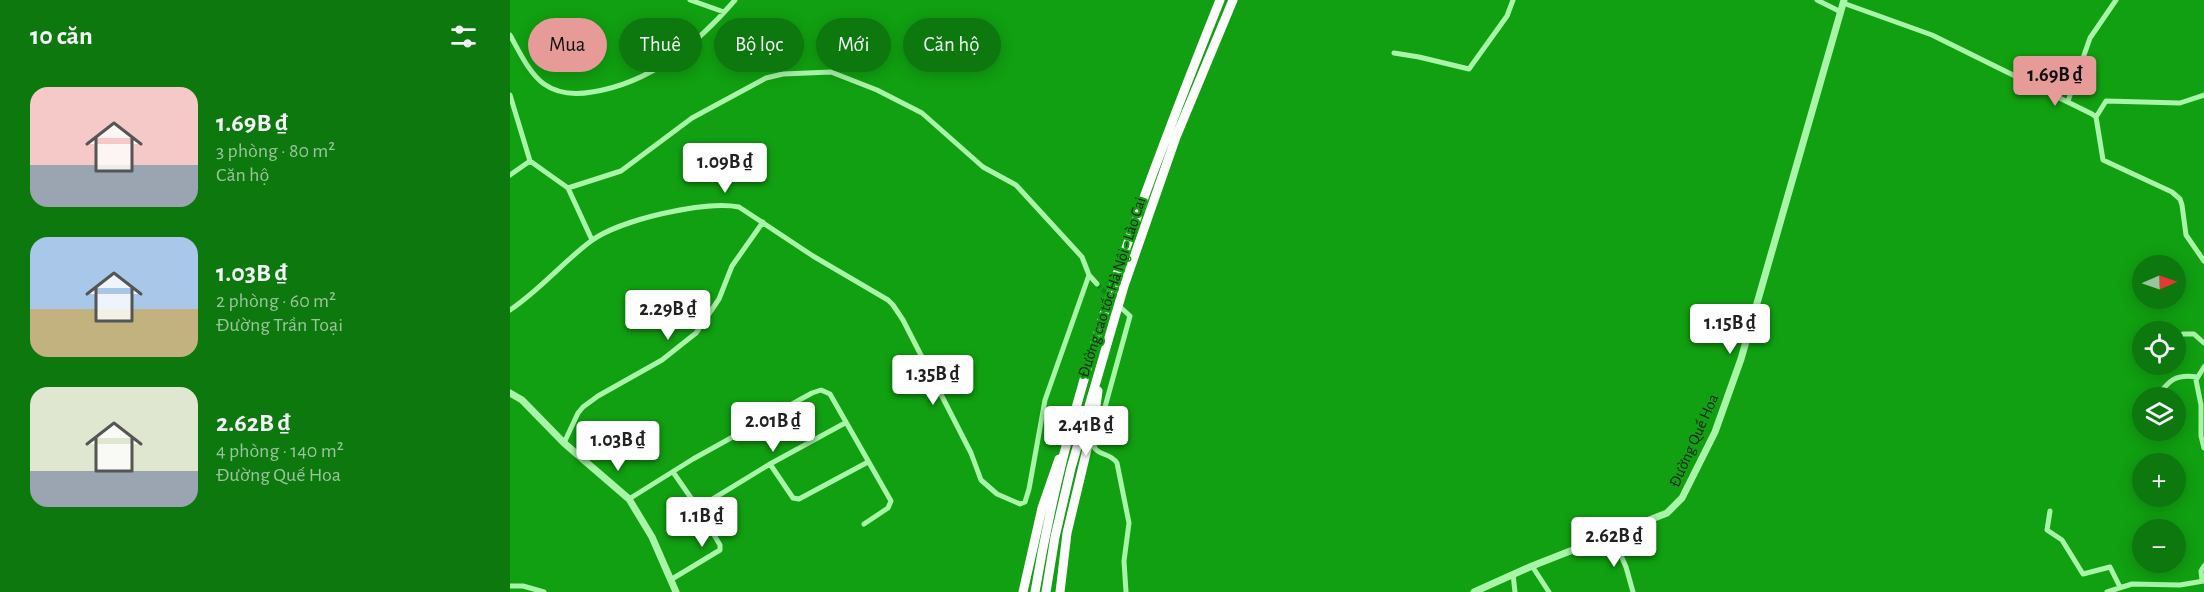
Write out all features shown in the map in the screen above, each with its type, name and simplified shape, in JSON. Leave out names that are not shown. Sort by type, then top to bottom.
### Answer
[{"type":"highway","name":"Đường cao tốc Hà Nội - Lào Cai","points":[[1035,592],[1045,536],[1072,423],[1098,329],[1166,134],[1220,0]]},
{"type":"highway","name":"Đường cao tốc Hà Nội - Lào Cai","points":[[1046,592],[1063,503],[1124,286],[1176,137],[1233,0]]},
{"type":"highway","points":[[1060,592],[1067,533],[1094,420],[1104,351]]},
{"type":"highway","points":[[1023,592],[1042,508],[1072,423]]},
{"type":"street","points":[[690,0],[724,12]]},
{"type":"street","points":[[510,35],[537,77],[551,88],[572,94],[606,90],[640,78],[663,66],[704,33],[735,0]]},
{"type":"street","points":[[1394,53],[1469,69],[1507,16],[1513,0]]},
{"type":"street","points":[[1817,0],[1841,12]]},
{"type":"street","points":[[2068,101],[2090,38],[2116,0]]},
{"type":"street","points":[[1844,2],[1932,35],[2096,117]]},
{"type":"street","name":"Đường Quế Hoa","points":[[1474,592],[1532,566],[1666,513],[1682,498],[1715,432],[1741,359],[1844,2]]},
{"type":"street","points":[[510,53],[519,50]]},
{"type":"street","points":[[568,188],[621,171],[692,118],[766,78],[783,74],[831,72],[877,90],[917,110],[983,167],[1016,185],[1082,257],[1089,275],[1097,284]]},
{"type":"street","points":[[510,95],[530,161],[568,188],[592,240]]},
{"type":"street","points":[[2204,95],[2180,103],[2106,101],[2096,117],[2103,160],[2172,192],[2180,199],[2186,235],[2204,261]]},
{"type":"street","points":[[510,175],[530,161]]},
{"type":"street","points":[[510,309],[562,268],[592,240],[640,220],[688,208],[735,206],[743,209],[813,256],[893,305],[971,453],[981,480],[991,490],[1017,504],[1022,504],[1027,498],[1045,400],[1089,275]]},
{"type":"street","points":[[564,443],[583,407],[597,396],[662,360],[696,333],[719,300],[732,266],[764,222]]},
{"type":"street","points":[[1118,305],[1130,316],[1094,447],[1098,452],[1110,455],[1117,463],[1129,523],[1124,561],[1126,592]]},
{"type":"street","points":[[2186,334],[2194,333],[2204,342]]},
{"type":"street","points":[[2204,368],[2197,377],[2201,405],[2201,436],[2204,448]]},
{"type":"street","points":[[2165,387],[2172,379],[2185,375],[2197,377]]},
{"type":"street","points":[[629,499],[816,391],[825,390],[830,394],[888,494],[891,505],[864,524]]},
{"type":"street","points":[[510,393],[522,399],[564,443],[629,499],[652,537],[676,592]]},
{"type":"street","points":[[698,508],[770,464],[845,423]]},
{"type":"street","points":[[770,464],[794,498],[799,499],[868,462]]},
{"type":"street","points":[[672,579],[720,550],[720,545],[698,508],[673,472]]},
{"type":"street","points":[[2050,511],[2047,530],[2062,540],[2084,574],[2110,567],[2120,587]]},
{"type":"street","points":[[1612,536],[1626,567],[1633,592]]},
{"type":"street","points":[[1532,566],[1549,592]]},
{"type":"street","points":[[2107,592],[2132,584],[2180,585],[2203,581],[2201,571],[2204,566]]},
{"type":"street","points":[[1513,574],[1515,592]]},
{"type":"street","points":[[510,586],[524,586],[544,592]]},
{"type":"tunnel","points":[[1097,284],[1118,305]]}]
